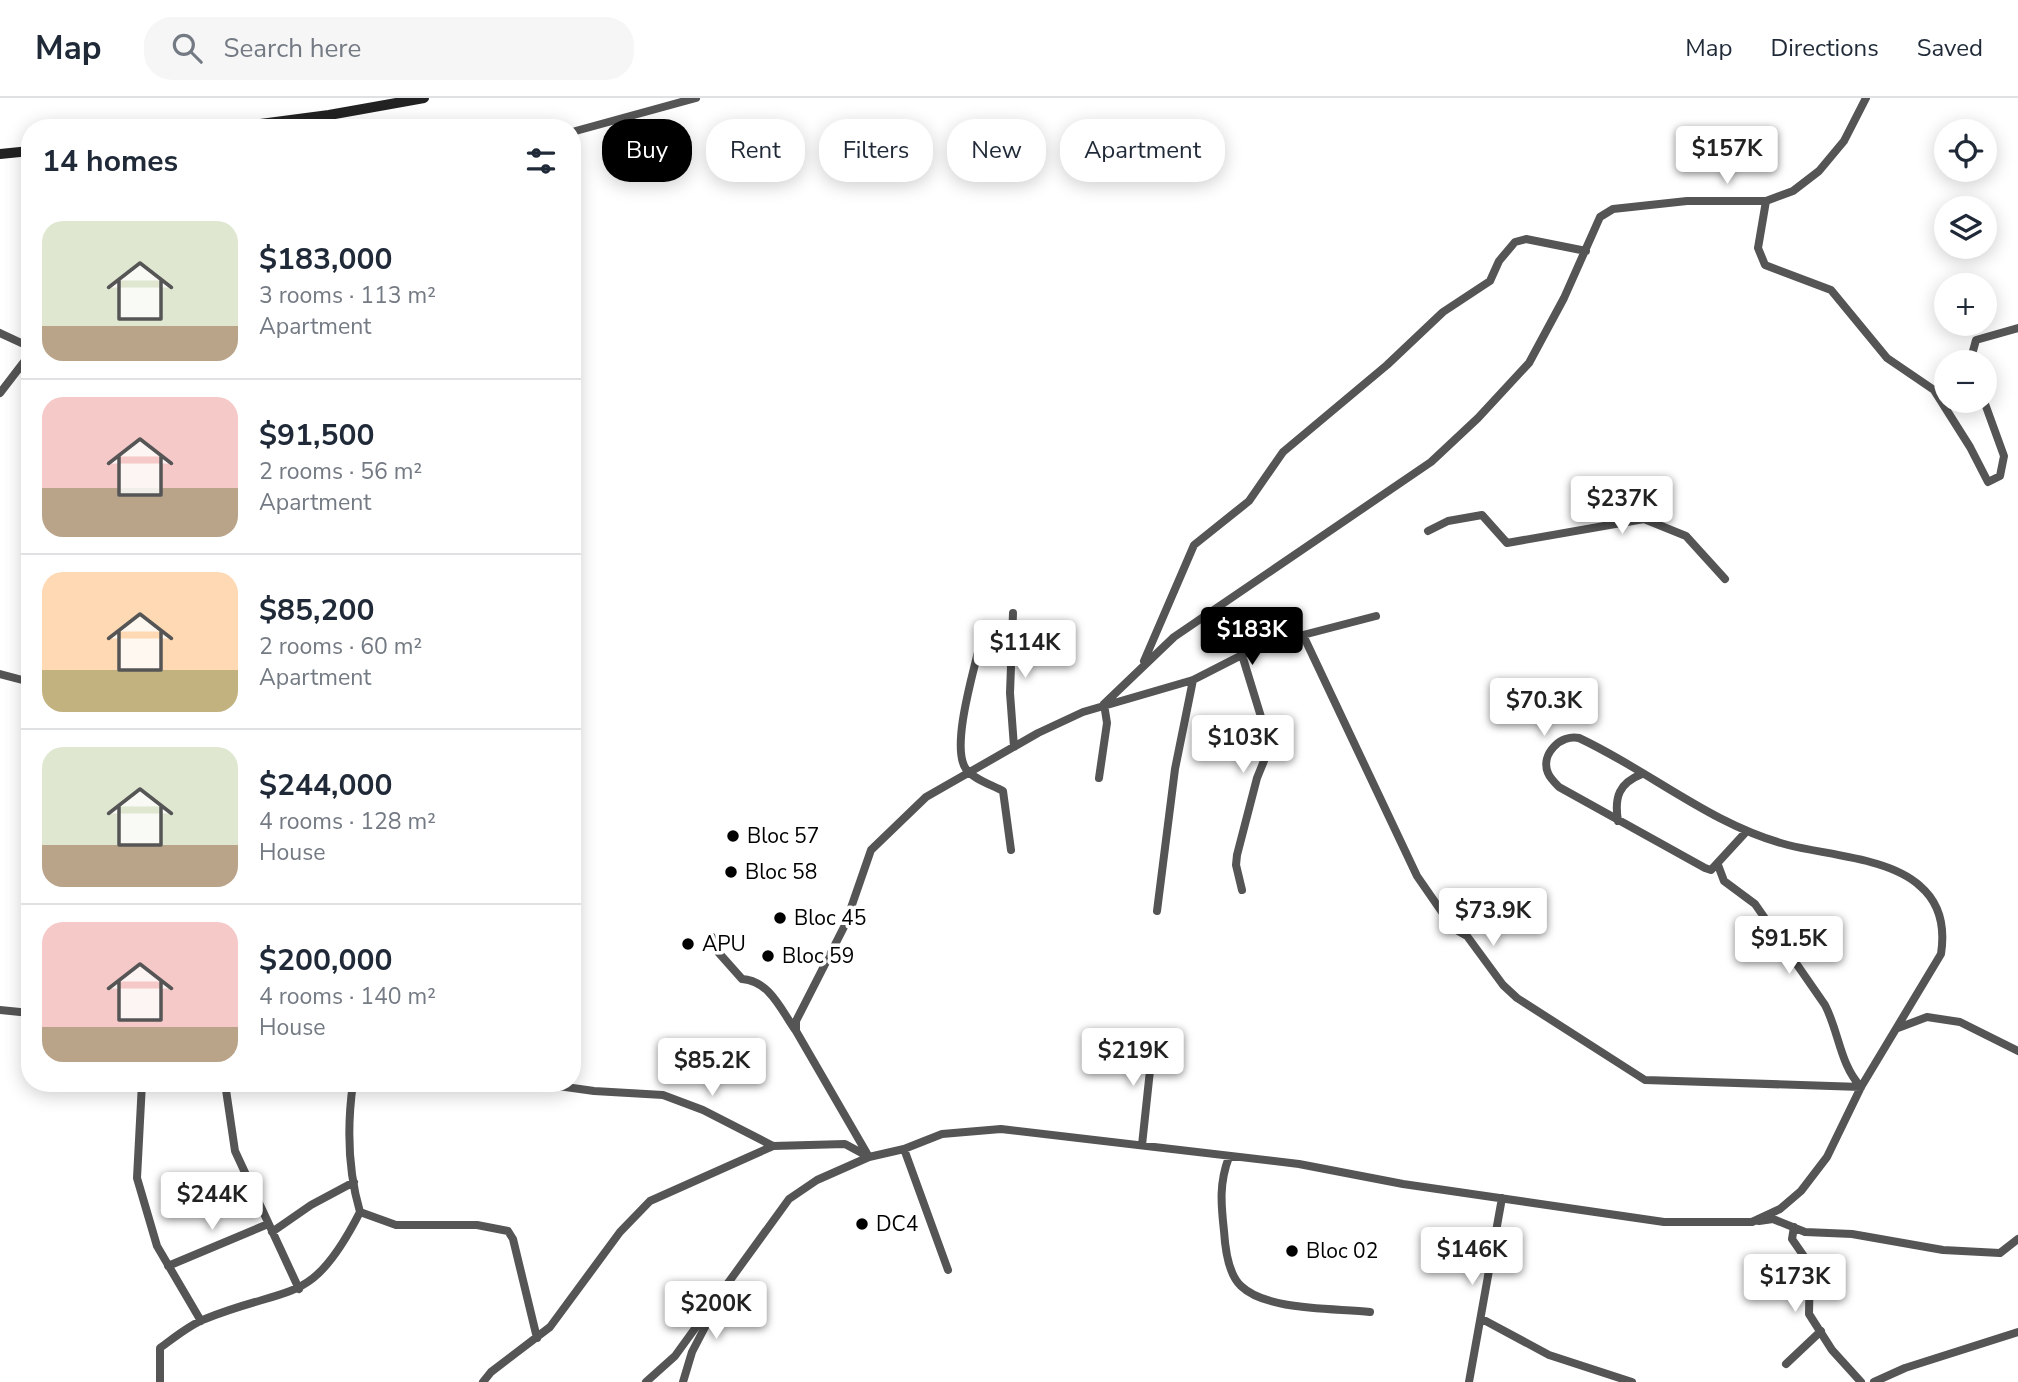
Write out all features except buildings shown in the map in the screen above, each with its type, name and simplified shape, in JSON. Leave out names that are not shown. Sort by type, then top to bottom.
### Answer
[{"type":"street","points":[[298,119],[424,98]]},
{"type":"street","points":[[581,130],[696,98]]},
{"type":"street","points":[[1104,704],[1143,664],[1224,600],[1334,531],[1393,485],[1431,462],[1478,418],[1524,371],[1586,251],[1600,217],[1613,209],[1687,201],[1766,201],[1793,191],[1819,171],[1844,141],[1866,98]]},
{"type":"street","points":[[0,154],[21,152]]},
{"type":"street","points":[[1766,201],[1758,248],[1765,265],[1831,290],[1887,358],[1934,390]]},
{"type":"street","points":[[1143,664],[1194,545],[1249,501],[1283,452],[1387,365],[1443,312],[1490,281],[1499,261],[1515,242],[1526,239],[1586,251]]},
{"type":"street","points":[[1973,350],[1976,340],[2018,328]]},
{"type":"street","points":[[0,333],[21,343]]},
{"type":"street","points":[[0,393],[21,366]]},
{"type":"street","points":[[1949,413],[1988,482],[2000,476],[2004,456],[1988,413]]},
{"type":"street","points":[[1428,531],[1448,521],[1482,515],[1507,543],[1644,519],[1686,536],[1725,579]]},
{"type":"street","points":[[1013,613],[1010,693],[1014,747]]},
{"type":"street","points":[[796,1031],[796,1021],[845,925],[871,850],[926,797],[1014,747],[1104,704],[1151,694],[1193,680],[1242,655],[1303,635],[1376,616]]},
{"type":"street","points":[[1303,635],[1417,876],[1452,929],[1467,936],[1503,985],[1517,998],[1645,1080],[1861,1087]]},
{"type":"street","points":[[978,652],[966,703],[960,759],[968,772],[1003,791],[1011,849]]},
{"type":"street","points":[[1242,655],[1270,746],[1257,778],[1237,855],[1236,866],[1242,890]]},
{"type":"street","points":[[0,674],[21,680]]},
{"type":"street","points":[[1157,911],[1175,769],[1193,680]]},
{"type":"street","points":[[1100,778],[1107,723],[1104,704]]},
{"type":"street","points":[[1745,833],[1711,870],[1559,787],[1548,774],[1546,761],[1559,740],[1568,736],[1592,744],[1745,833],[1890,869],[1907,876],[1931,898],[1938,911],[1944,933],[1941,954],[1861,1087],[1827,1157],[1801,1191],[1780,1209],[1752,1222]]},
{"type":"street","points":[[1618,821],[1615,803],[1620,788],[1629,779],[1642,774]]},
{"type":"street","points":[[1718,864],[1724,881],[1755,904],[1825,1005],[1833,1021],[1848,1074],[1861,1087]]},
{"type":"street","points":[[712,937],[718,952],[742,979],[757,980],[765,987],[796,1031],[869,1157]]},
{"type":"street","points":[[0,1010],[21,1012]]},
{"type":"street","points":[[1898,1028],[1927,1017],[1960,1022],[2018,1051]]},
{"type":"street","points":[[1142,1145],[1154,1033]]},
{"type":"street","points":[[581,1089],[663,1095],[703,1110],[773,1146]]},
{"type":"street","points":[[142,1092],[137,1178],[157,1246],[201,1321]]},
{"type":"street","points":[[226,1092],[235,1151],[299,1289]]},
{"type":"street","points":[[160,1382],[160,1348],[201,1321],[299,1289],[324,1270],[344,1244],[360,1212],[354,1182],[349,1117],[352,1092]]},
{"type":"street","points":[[646,1382],[675,1356],[789,1199],[817,1180],[869,1157],[904,1149],[942,1134],[1001,1129],[1142,1145],[1299,1164],[1664,1222],[1752,1222],[1773,1219],[1805,1232],[1852,1234],[1922,1248],[1994,1254],[2003,1252],[2010,1243],[2018,1239]]},
{"type":"street","points":[[483,1382],[491,1372],[550,1327],[620,1233],[650,1201],[773,1146],[845,1144],[869,1157]]},
{"type":"street","points":[[904,1149],[948,1270]]},
{"type":"street","points":[[1230,1157],[1221,1178],[1221,1203],[1226,1251],[1239,1285],[1260,1301],[1370,1312]]},
{"type":"street","points":[[168,1266],[270,1228],[354,1182]]},
{"type":"street","points":[[1469,1382],[1502,1198]]},
{"type":"street","points":[[360,1212],[396,1225],[477,1225],[508,1231],[513,1239],[537,1338]]},
{"type":"street","points":[[1794,1227],[1792,1239],[1810,1265],[1809,1314],[1832,1350],[1861,1382]]},
{"type":"street","points":[[683,1382],[692,1352],[706,1330],[723,1290]]},
{"type":"street","points":[[1482,1319],[1549,1355],[1632,1382]]},
{"type":"street","points":[[1786,1364],[1821,1331]]},
{"type":"street","points":[[1874,1382],[1905,1368],[2018,1332]]},
{"type":"place","name":"Bloc 57","points":[[733,836]]},
{"type":"place","name":"Bloc 58","points":[[731,872]]},
{"type":"place","name":"Bloc 45","points":[[780,918]]},
{"type":"place","name":"APU","points":[[688,944]]},
{"type":"place","name":"Bloc 59","points":[[768,956]]},
{"type":"place","name":"DC4","points":[[862,1224]]},
{"type":"place","name":"Bloc 02","points":[[1292,1251]]}]
